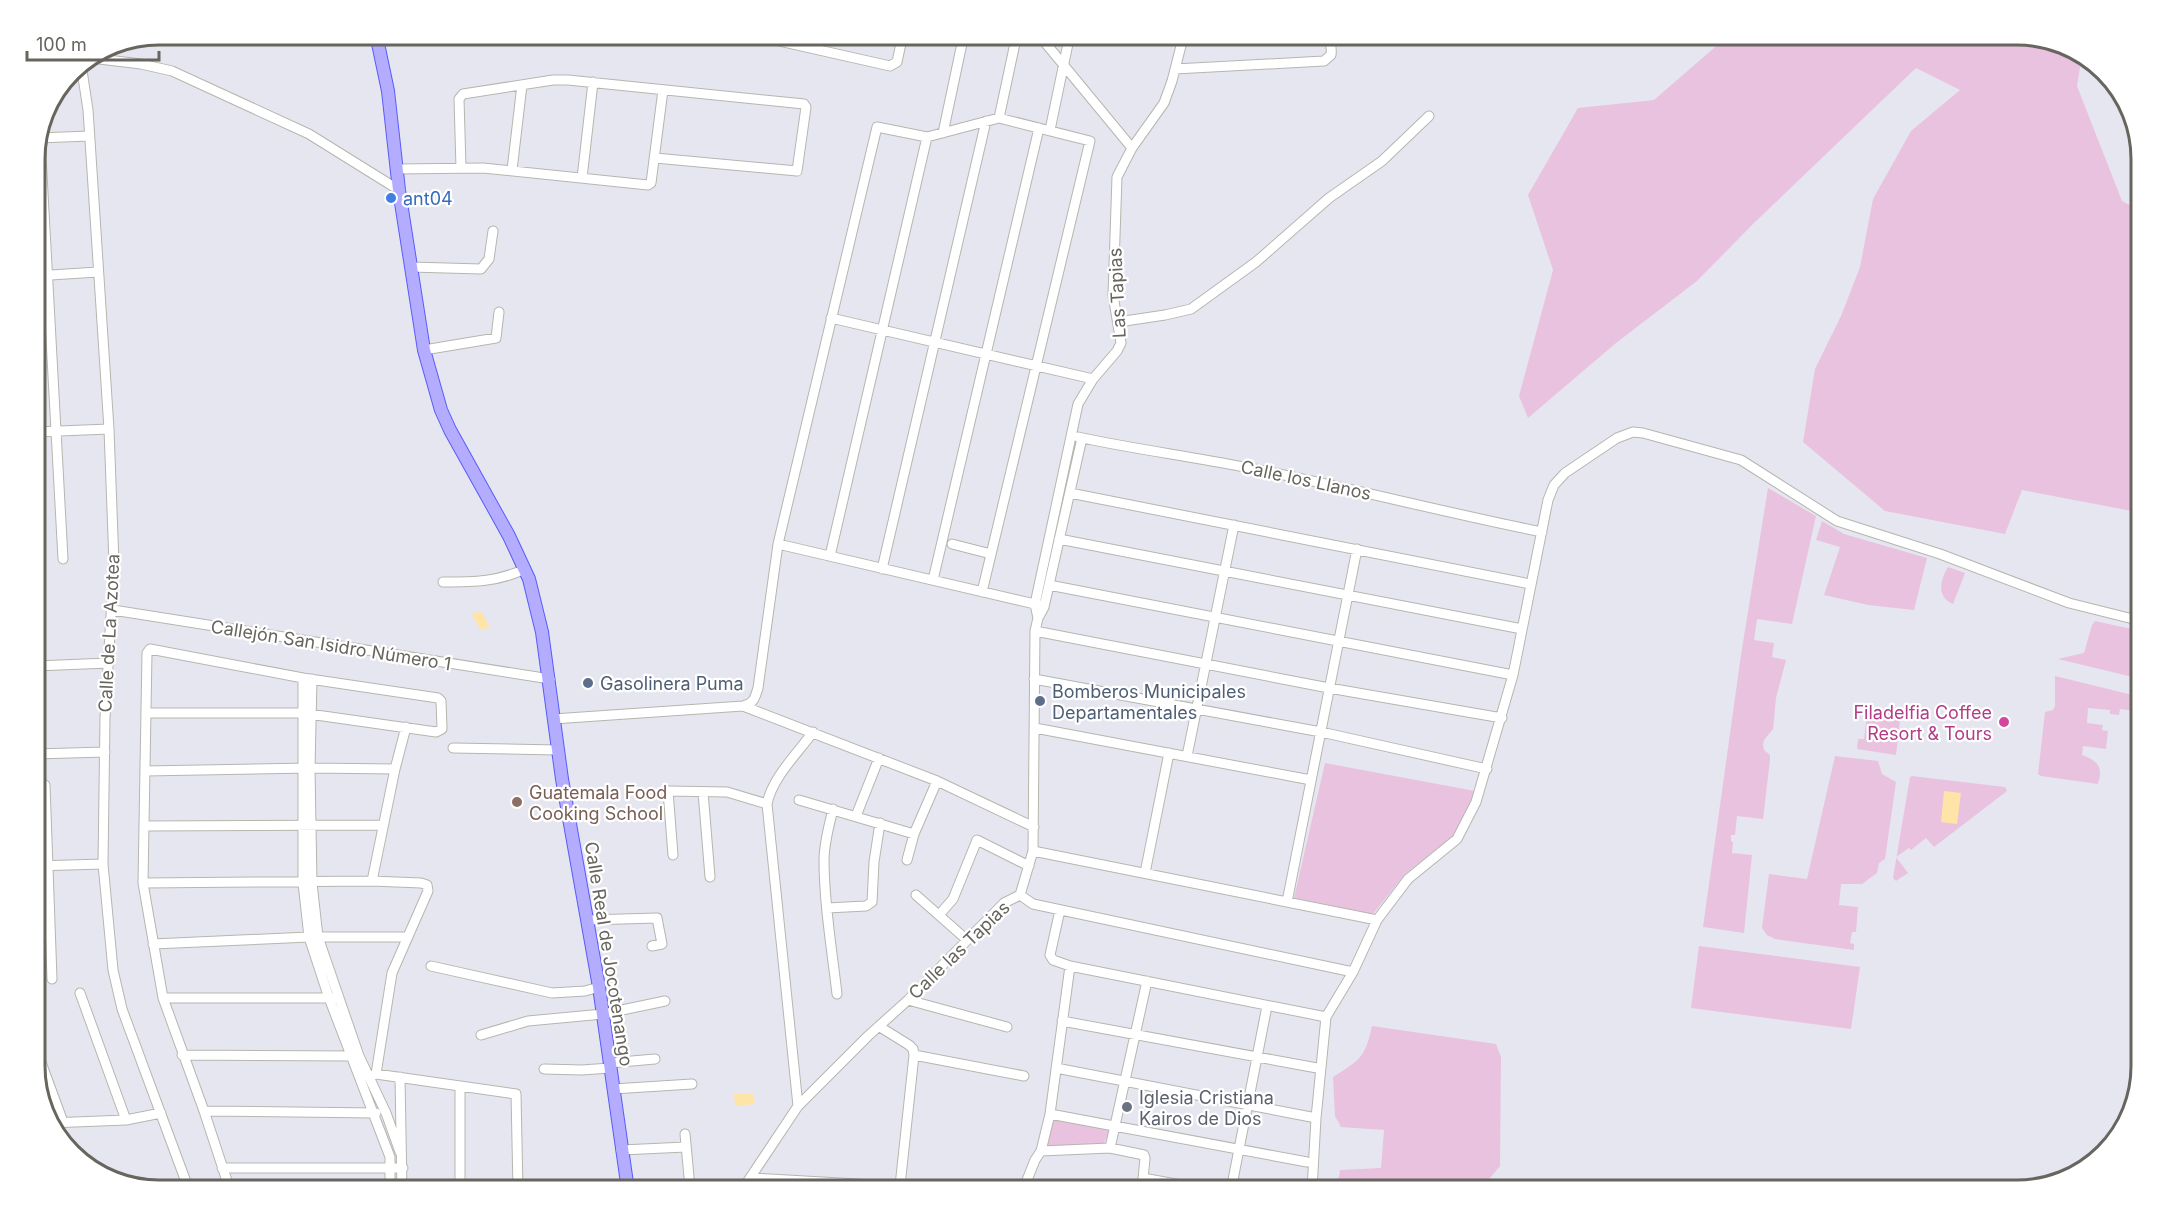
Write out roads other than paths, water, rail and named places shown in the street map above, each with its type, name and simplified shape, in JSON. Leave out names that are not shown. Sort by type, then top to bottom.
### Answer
[{"type":"main road","name":"Calle Real de Jocotenango","points":[[378,45],[385,74],[399,190],[424,350],[435,391],[450,430],[525,569],[542,632],[553,719],[599,987],[626,1180]]},
{"type":"street","points":[[804,45],[890,66],[897,62],[901,45]]},
{"type":"street","points":[[943,133],[962,45]]},
{"type":"street","points":[[999,118],[1015,45]]},
{"type":"street","points":[[1047,45],[1132,148]]},
{"type":"street","points":[[1050,130],[1067,45]]},
{"type":"street","name":"Las Tapias","points":[[1038,618],[1070,435],[1078,404],[1093,379],[1121,343],[1113,284],[1117,177],[1132,148],[1164,103],[1181,45]]},
{"type":"street","points":[[1175,69],[1324,61],[1331,55],[1331,45]]},
{"type":"street","points":[[103,59],[172,71],[309,134],[399,190]]},
{"type":"street","name":"Calle de La Azotea","points":[[82,75],[89,136],[109,429],[114,564],[105,752],[103,864],[113,970],[122,1009],[185,1180]]},
{"type":"street","points":[[461,168],[460,96],[463,94],[554,80],[804,104],[806,110],[797,171],[655,158]]},
{"type":"street","points":[[582,178],[593,82]]},
{"type":"street","points":[[512,170],[522,85]]},
{"type":"street","points":[[397,169],[512,170],[648,185],[651,183],[655,158],[663,90]]},
{"type":"street","points":[[1118,322],[1191,309],[1256,262],[1329,198],[1382,161],[1429,116]]},
{"type":"street","points":[[553,719],[743,706],[750,705],[755,699],[778,544],[875,129],[881,127],[927,137],[999,118],[1089,139],[1090,142],[982,592]]},
{"type":"street","points":[[882,568],[987,121]]},
{"type":"street","points":[[933,580],[1039,128]]},
{"type":"street","points":[[47,138],[89,136]]},
{"type":"street","points":[[830,556],[927,137]]},
{"type":"street","points":[[411,267],[481,269],[489,260],[493,231]]},
{"type":"street","points":[[45,242],[63,559]]},
{"type":"street","points":[[47,276],[98,272]]},
{"type":"street","points":[[424,350],[496,338],[499,312]]},
{"type":"street","points":[[831,318],[1093,379]]},
{"type":"street","points":[[45,432],[109,429]]},
{"type":"street","points":[[1313,1180],[1326,1017],[1353,972],[1377,920],[1408,879],[1457,839],[1476,802],[1513,675],[1550,492],[1559,478],[1617,438],[1633,432],[1643,433],[1741,460],[1837,521],[1940,554],[2069,603],[2131,618]]},
{"type":"street","name":"Calle los Llanos","points":[[1070,435],[1244,467],[1376,495],[1441,512],[1542,532]]},
{"type":"street","name":"Las Tapias","points":[[1040,605],[1049,585],[1082,438]]},
{"type":"street","points":[[1070,493],[1530,584]]},
{"type":"street","points":[[1187,756],[1234,525]]},
{"type":"street","points":[[1059,540],[1522,628]]},
{"type":"street","points":[[778,544],[1040,605]]},
{"type":"street","points":[[952,544],[991,555]]},
{"type":"street","points":[[1287,902],[1357,549]]},
{"type":"street","points":[[443,582],[503,579],[525,569]]},
{"type":"street","points":[[1049,585],[1513,675]]},
{"type":"street","name":"Callejón San Isidro Número 1","points":[[113,610],[549,679]]},
{"type":"street","name":"Calle las Tapias","points":[[752,1178],[798,1106],[1004,903],[1020,895],[1033,851],[1035,630],[1038,618]]},
{"type":"street","points":[[1035,630],[1329,688],[1502,718]]},
{"type":"street","points":[[147,713],[306,713],[436,732],[442,729],[440,699],[308,679],[150,649],[147,653],[143,883],[163,998],[226,1180]]},
{"type":"street","points":[[45,666],[109,663]]},
{"type":"street","points":[[308,679],[306,713],[307,883],[314,937],[372,1113],[390,1157],[390,1180]]},
{"type":"street","points":[[1034,679],[1321,732],[1487,769]]},
{"type":"street","points":[[743,706],[937,781],[1034,827]]},
{"type":"street","points":[[372,881],[406,727]]},
{"type":"street","points":[[1035,728],[1311,780]]},
{"type":"street","points":[[798,1106],[767,804],[775,784],[813,732]]},
{"type":"street","points":[[453,748],[558,750]]},
{"type":"street","points":[[45,753],[105,752]]},
{"type":"street","points":[[1145,873],[1169,753]]},
{"type":"street","points":[[856,816],[879,758]]},
{"type":"street","points":[[145,771],[395,769]]},
{"type":"street","points":[[907,860],[914,834],[937,781]]},
{"type":"street","points":[[45,785],[52,979]]},
{"type":"street","points":[[673,855],[668,791],[726,792],[767,804]]},
{"type":"street","points":[[703,792],[710,877]]},
{"type":"street","points":[[800,800],[914,834]]},
{"type":"street","points":[[833,809],[826,837],[824,859],[837,994]]},
{"type":"street","points":[[827,908],[866,906],[872,902],[874,862],[880,824]]},
{"type":"street","points":[[144,826],[383,825]]},
{"type":"street","points":[[939,915],[953,899],[976,840],[1029,866]]},
{"type":"street","points":[[1033,851],[1377,920]]},
{"type":"street","points":[[48,866],[103,864]]},
{"type":"street","points":[[143,883],[372,881],[427,885],[428,891],[392,973],[373,1075]]},
{"type":"street","points":[[916,895],[967,940]]},
{"type":"street","points":[[1020,895],[1033,904],[1353,972]]},
{"type":"street","points":[[1060,910],[1050,959],[1070,966],[1326,1017]]},
{"type":"street","points":[[587,920],[657,918],[662,944],[652,946]]},
{"type":"street","points":[[153,944],[314,937],[407,937]]},
{"type":"street","points":[[431,966],[552,993],[585,991],[599,987]]},
{"type":"street","points":[[1027,1180],[1041,1151],[1050,1114],[1070,966]]},
{"type":"street","points":[[1110,1148],[1147,981]]},
{"type":"street","points":[[80,993],[126,1120]]},
{"type":"street","points":[[163,998],[333,998]]},
{"type":"street","points":[[908,1000],[1007,1027]]},
{"type":"street","points":[[481,1035],[528,1021],[603,1014],[665,1001]]},
{"type":"street","points":[[1233,1180],[1267,1006]]},
{"type":"street","points":[[1062,1021],[1317,1068]]},
{"type":"street","points":[[880,1027],[913,1049],[914,1055],[898,1180]]},
{"type":"street","points":[[182,1055],[354,1056],[373,1075],[400,1152],[402,1180]]},
{"type":"street","points":[[914,1055],[1024,1076]]},
{"type":"street","points":[[544,1069],[582,1071],[655,1059]]},
{"type":"street","points":[[1056,1068],[1311,1117]]},
{"type":"street","points":[[45,1073],[63,1122]]},
{"type":"street","points":[[373,1075],[516,1094],[518,1180]]},
{"type":"street","points":[[400,1077],[400,1152]]},
{"type":"street","points":[[613,1089],[692,1084]]},
{"type":"street","points":[[460,1086],[460,1180]]},
{"type":"street","points":[[204,1111],[386,1113]]},
{"type":"street","points":[[60,1122],[126,1120],[161,1113]]},
{"type":"street","points":[[1050,1114],[1307,1162]]},
{"type":"street","points":[[685,1134],[689,1177]]},
{"type":"street","points":[[621,1150],[686,1147]]},
{"type":"street","points":[[1041,1151],[1110,1148],[1145,1155],[1143,1178],[1153,1180]]},
{"type":"street","points":[[222,1168],[403,1168]]},
{"type":"street","points":[[752,1178],[777,1180]]},
{"type":"place","name":"ant04","points":[[391,198]]},
{"type":"place","name":"Gasolinera Puma","points":[[588,683]]},
{"type":"place","name":"Bomberos Municipales Departamentales","points":[[1040,701]]},
{"type":"place","name":"Filadelfia Coffee Resort & Tours","points":[[2004,722]]},
{"type":"place","name":"Guatemala Food Cooking School","points":[[517,802]]},
{"type":"place","name":"Iglesia Cristiana Kairos de Dios","points":[[1127,1107]]}]
